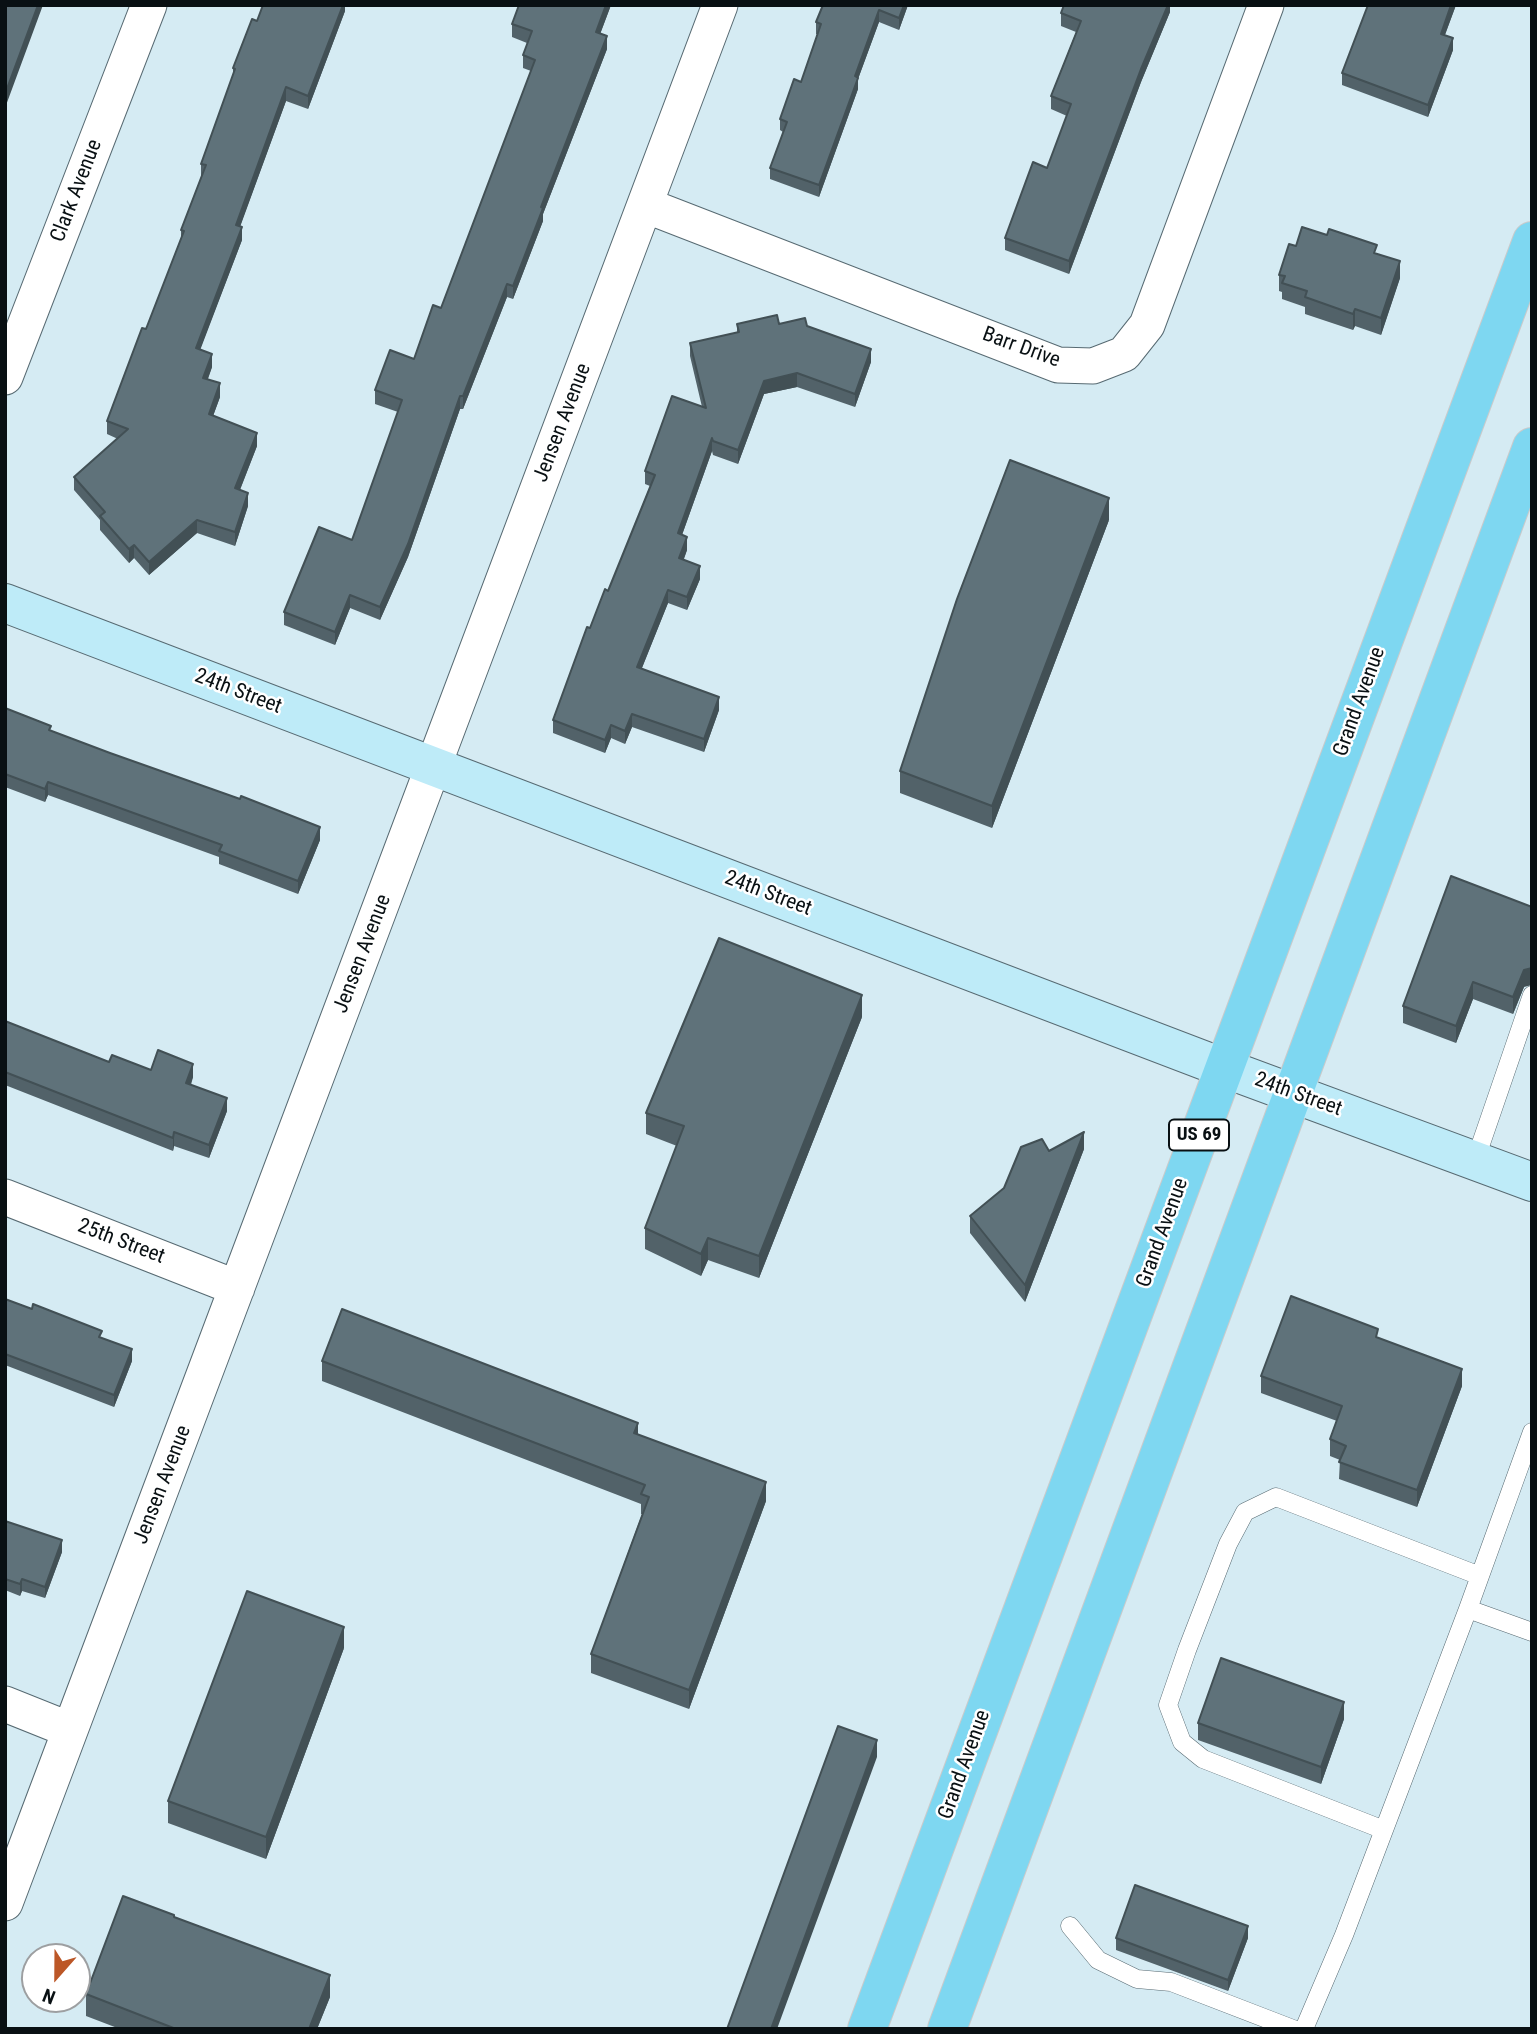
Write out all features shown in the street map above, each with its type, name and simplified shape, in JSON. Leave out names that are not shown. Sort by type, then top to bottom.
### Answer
[{"type":"main road","name":"Grand Avenue","points":[[867,2029],[1532,241]]},
{"type":"main road","points":[[947,2029],[1532,447]]},
{"type":"main road","name":"24th Street","points":[[5,603],[1224,1068],[1532,1182]]},
{"type":"street","name":"Clark Avenue","points":[[5,377],[149,5]]},
{"type":"street","name":"Jensen Avenue","points":[[5,1903],[720,5]]},
{"type":"street","name":"Barr Drive","points":[[645,205],[1058,365],[1093,366],[1124,354],[1147,325],[1266,5]]},
{"type":"street","name":"25th Street","points":[[5,1197],[237,1288]]},
{"type":"street","points":[[5,1704],[70,1730]]},
{"type":"lane","points":[[1475,1161],[1532,995]]},
{"type":"lane","points":[[1304,2029],[1338,1952],[1532,1432]]},
{"type":"lane","points":[[1384,1830],[1203,1759],[1182,1742],[1168,1705],[1187,1650],[1228,1544],[1245,1512],[1276,1497],[1480,1576]]},
{"type":"lane","points":[[1468,1609],[1532,1632]]},
{"type":"lane","points":[[1069,1926],[1098,1960],[1137,1979],[1171,1982],[1293,2029]]},
{"type":"building","points":[[5,5],[38,5],[5,94]]},
{"type":"building","points":[[263,5],[343,5],[308,96],[286,87],[236,225],[242,227],[196,348],[212,354],[203,378],[220,383],[209,414],[257,433],[235,488],[248,493],[235,532],[197,520],[149,562],[134,545],[129,549],[100,516],[105,512],[74,477],[128,429],[107,421],[142,328],[146,329],[184,231],[181,230],[206,165],[201,164],[235,69],[233,68],[252,19],[257,21]]},
{"type":"building","points":[[519,5],[606,5],[596,32],[607,36],[513,286],[507,284],[463,396],[460,396],[408,544],[380,607],[350,595],[335,632],[284,612],[319,527],[352,540],[402,400],[375,390],[390,350],[414,359],[433,305],[441,308],[535,60],[523,55],[532,31],[512,24]]},
{"type":"building","points":[[823,5],[904,5],[899,18],[879,10],[855,76],[858,78],[819,185],[770,168],[787,122],[780,119],[794,79],[801,82],[821,24],[816,22]]},
{"type":"building","points":[[1064,5],[1168,5],[1069,261],[1005,238],[1033,162],[1047,168],[1071,104],[1051,96],[1081,21],[1061,13]]},
{"type":"building","points":[[1368,5],[1451,5],[1441,34],[1453,38],[1428,105],[1342,73]]},
{"type":"building","points":[[1302,227],[1327,235],[1329,229],[1377,245],[1374,253],[1400,261],[1381,318],[1355,309],[1353,314],[1305,297],[1307,291],[1282,283],[1285,276],[1279,275],[1289,244],[1296,246]]},
{"type":"building","points":[[777,315],[779,324],[805,318],[807,326],[871,349],[855,394],[797,373],[764,381],[738,450],[713,441],[712,438],[678,533],[687,537],[679,558],[700,566],[687,597],[668,590],[637,667],[719,697],[704,739],[632,714],[625,731],[611,725],[605,740],[553,720],[587,627],[590,628],[605,589],[608,591],[655,475],[645,471],[672,396],[706,408],[690,343],[739,332],[737,324]]},
{"type":"building","points":[[1010,460],[1109,498],[992,806],[900,771],[957,599]]},
{"type":"building","points":[[5,708],[51,726],[49,730],[240,799],[241,796],[320,827],[298,881],[219,851],[222,845],[48,782],[45,789],[5,774]]},
{"type":"building","points":[[1451,876],[1532,907],[1532,968],[1524,970],[1513,997],[1473,982],[1456,1026],[1403,1006]]},
{"type":"building","points":[[719,938],[862,995],[759,1256],[708,1238],[701,1254],[645,1228],[684,1126],[646,1113]]},
{"type":"building","points":[[5,1021],[109,1062],[112,1055],[151,1070],[158,1050],[193,1064],[186,1083],[227,1098],[209,1145],[174,1132],[173,1138],[5,1072]]},
{"type":"building","points":[[1084,1132],[1025,1285],[970,1216],[1004,1188],[1021,1147],[1042,1139],[1049,1151]]},
{"type":"building","points":[[1291,1296],[1378,1329],[1376,1337],[1462,1369],[1417,1490],[1339,1462],[1346,1446],[1330,1439],[1342,1406],[1261,1376]]},
{"type":"building","points":[[5,1299],[32,1309],[33,1304],[102,1331],[99,1337],[132,1349],[114,1395],[5,1354]]},
{"type":"building","points":[[342,1309],[638,1423],[634,1433],[766,1482],[689,1690],[591,1654],[649,1497],[641,1494],[645,1485],[322,1361]]},
{"type":"building","points":[[5,1521],[62,1540],[45,1587],[22,1579],[20,1584],[5,1579]]},
{"type":"building","points":[[247,1591],[344,1627],[266,1837],[168,1801]]},
{"type":"building","points":[[1221,1658],[1344,1702],[1321,1767],[1198,1723]]},
{"type":"building","points":[[838,1726],[877,1740],[771,2029],[727,2029]]},
{"type":"building","points":[[1135,1885],[1248,1926],[1228,1980],[1116,1938]]},
{"type":"building","points":[[123,1896],[330,1975],[309,2029],[176,2029],[91,1996],[91,1981]]}]
